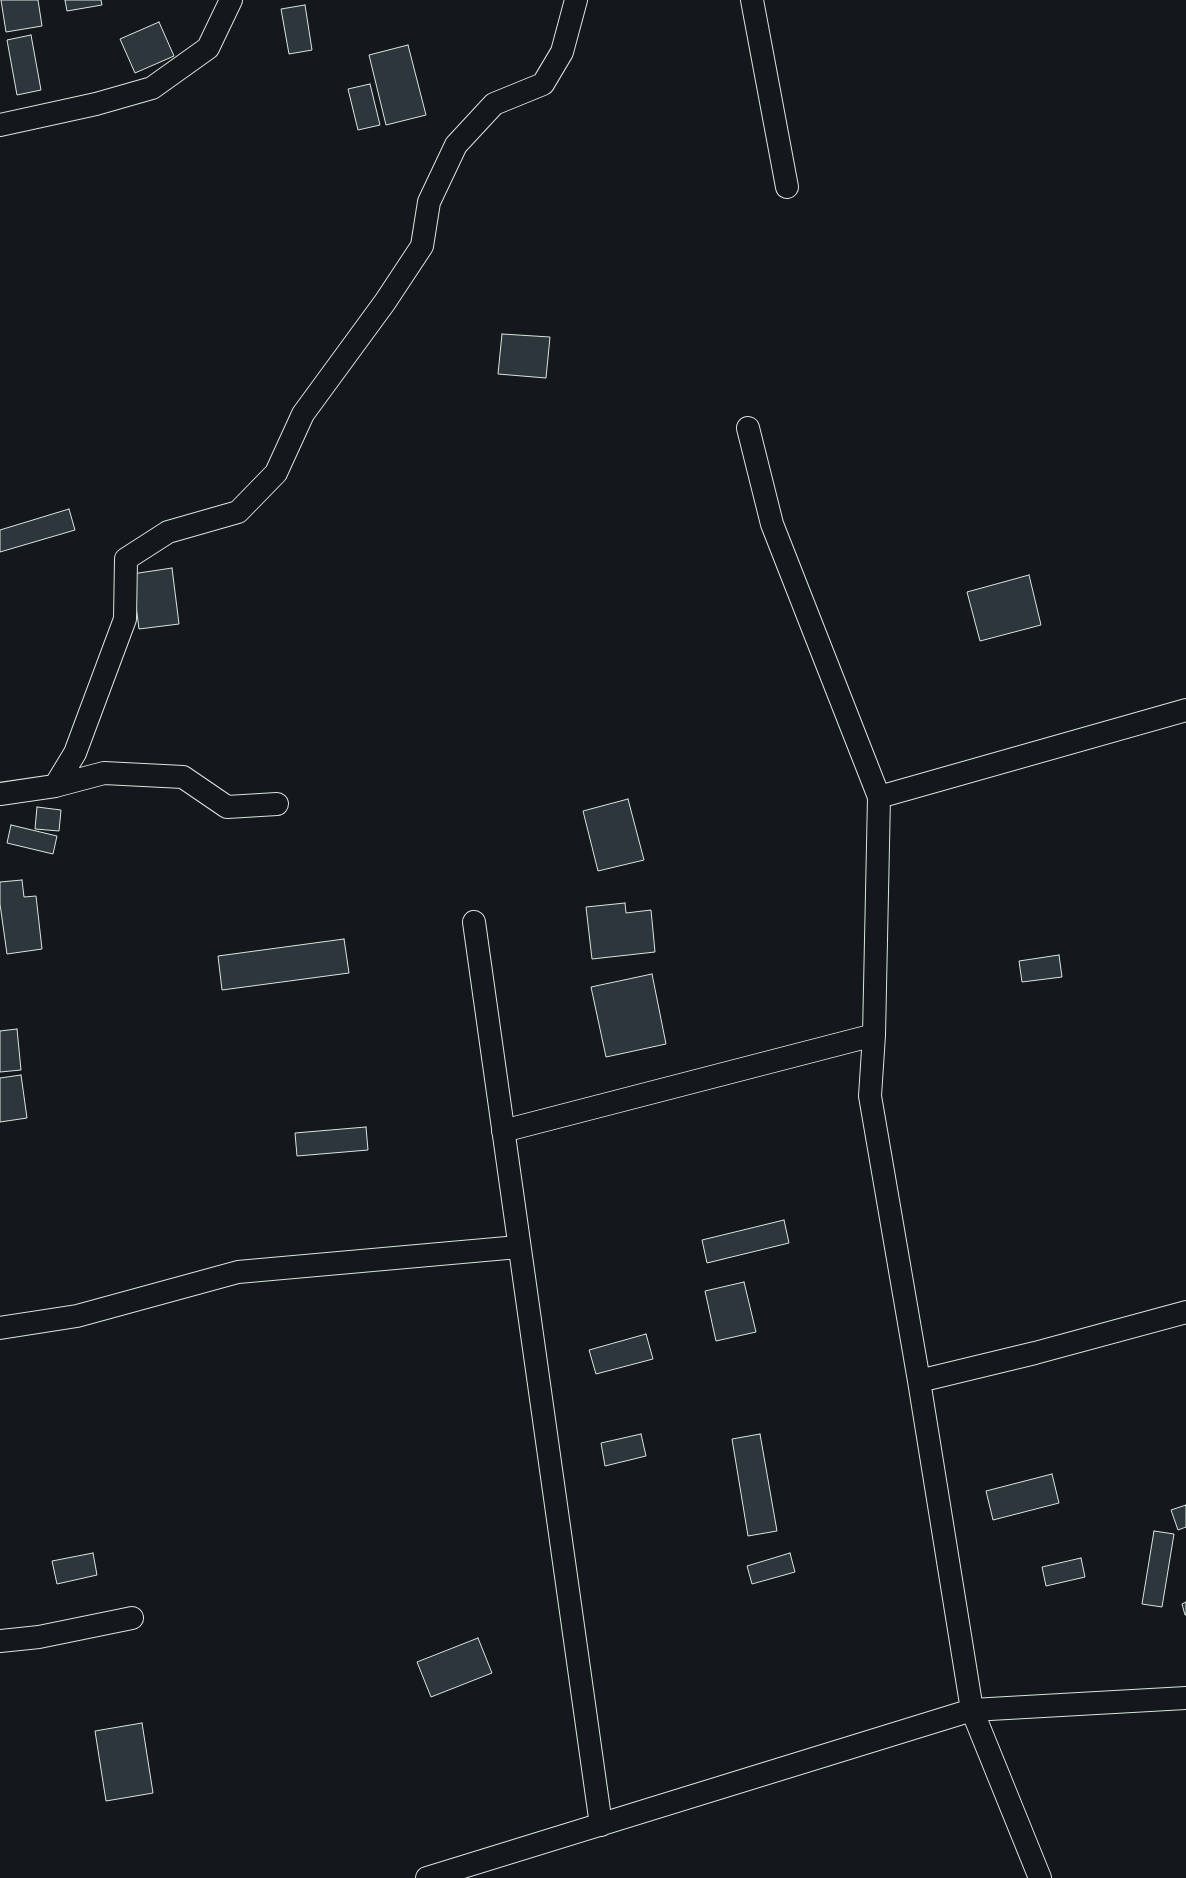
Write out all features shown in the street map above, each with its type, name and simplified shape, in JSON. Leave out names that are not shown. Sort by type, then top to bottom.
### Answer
[{"type":"street","points":[[0,125],[96,104],[152,88],[208,48],[231,0]]},
{"type":"street","points":[[55,786],[75,753],[125,619],[126,559],[168,532],[238,512],[276,473],[303,414],[385,302],[422,246],[429,202],[456,145],[494,104],[543,84],[562,52],[576,0]]},
{"type":"street","points":[[752,0],[787,187]]},
{"type":"street","points":[[748,428],[772,524],[879,797],[874,1035],[870,1096],[919,1381],[972,1710],[1040,1878]]},
{"type":"street","points":[[879,797],[1186,710]]},
{"type":"street","points":[[0,794],[55,786],[104,773],[183,777],[227,807],[277,804]]},
{"type":"street","points":[[474,922],[518,1247],[601,1824]]},
{"type":"street","points":[[503,1131],[874,1035]]},
{"type":"street","points":[[0,1328],[77,1316],[238,1272],[518,1247]]},
{"type":"street","points":[[919,1381],[1035,1353],[1186,1312]]},
{"type":"street","points":[[0,1641],[39,1637],[132,1618]]},
{"type":"street","points":[[427,1878],[972,1710],[1186,1698]]},
{"type":"building","points":[[1,0],[38,0],[42,26],[6,32]]},
{"type":"building","points":[[65,0],[101,0],[102,5],[67,11]]},
{"type":"building","points":[[305,5],[312,50],[289,54],[281,9]]},
{"type":"building","points":[[159,22],[174,56],[135,73],[120,39]]},
{"type":"building","points":[[31,35],[41,90],[17,95],[7,40]]},
{"type":"building","points":[[408,45],[426,115],[386,125],[369,55]]},
{"type":"building","points":[[370,84],[380,125],[358,130],[348,89]]},
{"type":"building","points":[[502,334],[550,337],[546,378],[498,374]]},
{"type":"building","points":[[69,509],[75,530],[0,552],[0,530]]},
{"type":"building","points":[[172,568],[179,624],[139,629],[132,574]]},
{"type":"building","points":[[1029,575],[1041,625],[980,641],[967,592]]},
{"type":"building","points":[[628,799],[644,860],[598,871],[583,811]]},
{"type":"building","points":[[37,807],[61,810],[59,831],[35,829]]},
{"type":"building","points":[[11,825],[57,836],[53,854],[7,843]]},
{"type":"building","points":[[22,880],[24,897],[36,896],[42,949],[7,954],[0,904],[0,882]]},
{"type":"building","points":[[625,903],[626,913],[651,910],[655,952],[592,959],[586,907]]},
{"type":"building","points":[[344,939],[349,973],[222,990],[218,956]]},
{"type":"building","points":[[1059,955],[1062,977],[1022,982],[1019,961]]},
{"type":"building","points":[[652,974],[666,1044],[606,1057],[591,987]]},
{"type":"building","points":[[17,1029],[21,1070],[0,1072],[0,1031]]},
{"type":"building","points":[[21,1075],[27,1118],[0,1122],[0,1078]]},
{"type":"building","points":[[366,1127],[368,1150],[297,1156],[295,1133]]},
{"type":"building","points":[[784,1220],[789,1243],[707,1263],[702,1240]]},
{"type":"building","points":[[744,1282],[756,1332],[716,1341],[705,1291]]},
{"type":"building","points":[[646,1334],[653,1359],[596,1374],[589,1350]]},
{"type":"building","points":[[641,1434],[646,1456],[605,1466],[601,1443]]},
{"type":"building","points":[[760,1434],[777,1531],[748,1536],[732,1439]]},
{"type":"building","points":[[1052,1474],[1059,1503],[993,1520],[986,1491]]},
{"type":"building","points":[[1186,1505],[1186,1527],[1178,1530],[1171,1510]]},
{"type":"building","points":[[1154,1531],[1174,1534],[1162,1607],[1142,1604]]},
{"type":"building","points":[[93,1553],[97,1575],[57,1584],[52,1561]]},
{"type":"building","points":[[790,1553],[795,1572],[752,1584],[747,1566]]},
{"type":"building","points":[[1081,1558],[1085,1577],[1046,1586],[1042,1567]]},
{"type":"building","points":[[1186,1602],[1186,1615],[1185,1615],[1182,1604]]},
{"type":"building","points":[[478,1638],[492,1673],[431,1697],[417,1662]]},
{"type":"building","points":[[142,1723],[153,1793],[106,1801],[95,1731]]}]
